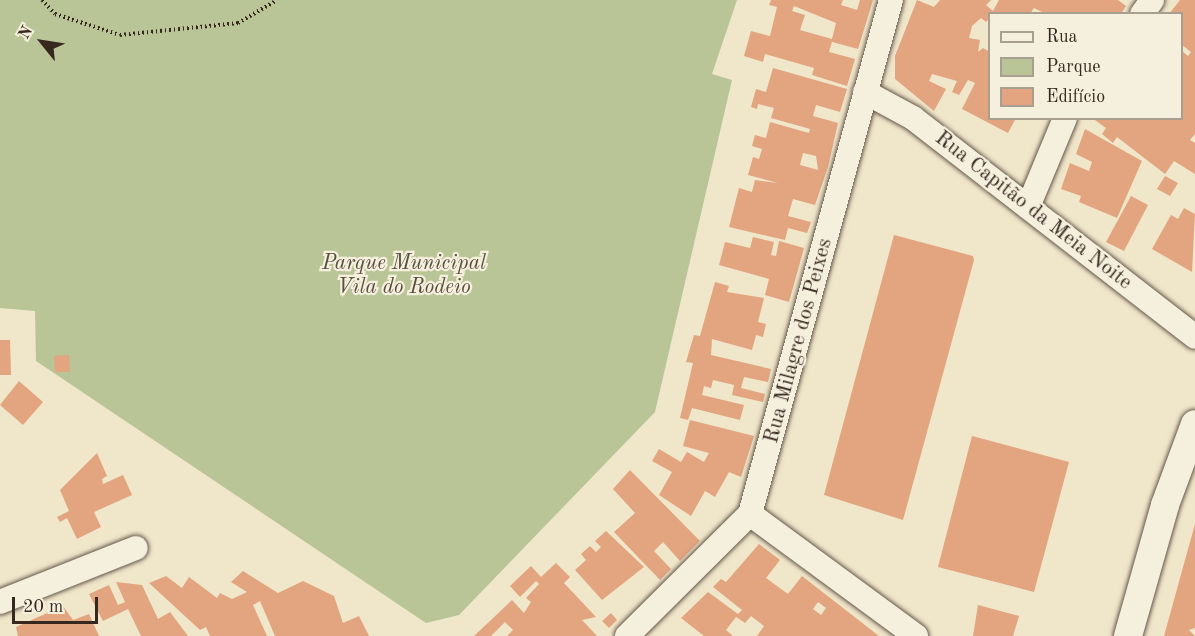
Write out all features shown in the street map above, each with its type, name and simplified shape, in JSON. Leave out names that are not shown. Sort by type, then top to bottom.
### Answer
[{"type":"street","name":"Rua Milagre dos Peixes","points":[[627,636],[750,514],[891,0]]},
{"type":"street","name":"Rua Capitão da Meia Noite","points":[[865,92],[913,118],[1195,337]]},
{"type":"street","points":[[1028,207],[1064,120]]},
{"type":"street","points":[[1128,636],[1165,505],[1195,423]]},
{"type":"street","points":[[750,514],[916,636]]},
{"type":"street","points":[[0,602],[136,548]]},
{"type":"path","points":[[42,0],[55,14],[120,35],[238,23],[277,0]]},
{"type":"green space","name":"Parque Municipal Vila do Rodeio","points":[[0,0],[737,0],[712,74],[732,80],[655,412],[459,615],[426,623],[36,361],[35,311],[0,308]]},
{"type":"building","points":[[771,0],[843,0],[841,5],[857,10],[860,0],[873,0],[858,49],[832,42],[829,52],[855,59],[847,86],[812,75],[814,68],[765,54],[763,62],[744,56],[751,31],[770,36],[777,7],[769,5]],"holes":[[[794,6],[836,23],[832,39],[800,30],[805,15],[792,11]]]},
{"type":"building","points":[[917,0],[934,7],[940,0],[991,0],[986,5],[993,11],[999,0],[1118,0],[1126,6],[1122,12],[1042,12],[1034,8],[1031,12],[988,12],[986,22],[981,18],[972,26],[969,38],[980,40],[978,52],[983,48],[988,51],[988,120],[1015,120],[1008,133],[962,109],[975,83],[968,80],[959,95],[952,92],[957,81],[932,74],[929,81],[946,89],[934,111],[895,79],[895,56]]},
{"type":"building","points":[[1180,0],[1195,0],[1195,134],[1190,140],[1195,143],[1195,174],[1174,161],[1165,174],[1117,137],[1113,143],[1102,134],[1106,128],[1095,120],[1183,120],[1183,52],[1188,56],[1191,52],[1183,46],[1183,12],[1171,12]]},
{"type":"building","points":[[773,68],[847,89],[840,112],[816,105],[813,116],[838,123],[828,167],[815,205],[793,199],[788,216],[811,222],[807,233],[788,228],[785,240],[729,227],[739,188],[752,192],[755,180],[778,183],[748,175],[753,157],[759,159],[762,149],[752,146],[755,135],[766,138],[770,122],[809,133],[810,129],[771,118],[774,108],[758,104],[757,109],[751,107],[756,89],[766,92]],"holes":[[[803,153],[816,156],[818,170],[800,165]]]},
{"type":"building","points":[[1085,129],[1142,161],[1117,218],[1079,202],[1081,196],[1061,189],[1070,163],[1089,171],[1092,162],[1076,154]]},
{"type":"building","points":[[1165,176],[1178,183],[1170,196],[1157,189]]},
{"type":"building","points":[[1131,196],[1148,205],[1124,251],[1106,242]]},
{"type":"building","points":[[1184,208],[1195,214],[1192,272],[1152,249],[1171,215],[1178,219]]},
{"type":"building","points":[[894,235],[973,256],[974,260],[903,520],[824,495]]},
{"type":"building","points":[[753,237],[774,242],[771,255],[776,256],[779,241],[804,248],[789,302],[765,295],[769,279],[719,265],[725,242],[750,248]]},
{"type":"building","points":[[715,282],[729,286],[727,292],[764,298],[758,322],[766,324],[763,337],[756,335],[752,350],[712,339],[711,355],[771,369],[768,382],[744,377],[741,388],[765,394],[763,402],[732,395],[734,385],[713,380],[711,388],[704,386],[702,395],[744,405],[740,420],[692,408],[688,420],[680,418],[693,363],[686,362],[694,335],[700,336]]},
{"type":"building","points":[[0,340],[10,340],[11,375],[0,375]]},
{"type":"building","points":[[69,355],[70,372],[55,372],[54,356]]},
{"type":"building","points":[[19,381],[43,402],[23,425],[0,405]]},
{"type":"building","points":[[690,420],[754,436],[741,477],[729,472],[715,497],[705,491],[691,516],[659,495],[672,472],[652,461],[659,449],[681,462],[687,452],[704,462],[709,453],[683,446]]},
{"type":"building","points":[[972,436],[1069,462],[1034,592],[938,567]]},
{"type":"building","points":[[97,453],[107,476],[102,479],[103,484],[123,475],[132,495],[94,512],[101,527],[77,539],[67,518],[60,522],[57,517],[69,511],[60,490]]},
{"type":"building","points":[[630,470],[700,541],[680,561],[663,542],[654,551],[671,569],[660,580],[614,532],[635,513],[613,489]]},
{"type":"building","points":[[1195,524],[1195,628],[1189,630],[1195,636],[1164,636]]},
{"type":"building","points":[[606,531],[644,567],[602,600],[575,570],[586,560],[581,554],[590,546],[596,552],[601,547],[595,541]]},
{"type":"building","points":[[759,544],[780,560],[766,578],[788,594],[802,576],[879,636],[757,636],[764,626],[751,616],[745,623],[736,617],[726,630],[733,636],[704,636],[681,618],[708,592],[738,614],[742,610],[713,587],[721,579],[726,582]],"holes":[[[818,602],[826,608],[821,615],[813,609]]]},
{"type":"building","points":[[556,563],[570,577],[564,583],[596,617],[582,620],[597,636],[507,636],[513,630],[505,622],[491,636],[474,636],[512,600],[524,613],[531,602],[526,598],[539,584],[536,581],[520,597],[510,586],[531,566],[541,577]]},
{"type":"building","points":[[243,571],[278,593],[303,581],[334,596],[343,623],[359,616],[369,636],[275,636],[260,601],[253,605],[267,636],[210,636],[206,627],[200,630],[149,583],[166,576],[182,588],[189,577],[217,598],[220,593],[232,599],[247,592],[231,582]]},
{"type":"building","points":[[116,582],[142,585],[158,619],[170,612],[188,636],[141,636],[128,609],[103,621],[89,594],[109,585],[118,605],[125,602]]},
{"type":"building","points":[[978,605],[1019,616],[1013,636],[973,636]]},
{"type":"building","points":[[63,606],[73,620],[89,614],[99,636],[18,636],[16,627]]},
{"type":"building","points":[[611,613],[617,620],[609,628],[602,621]]}]
